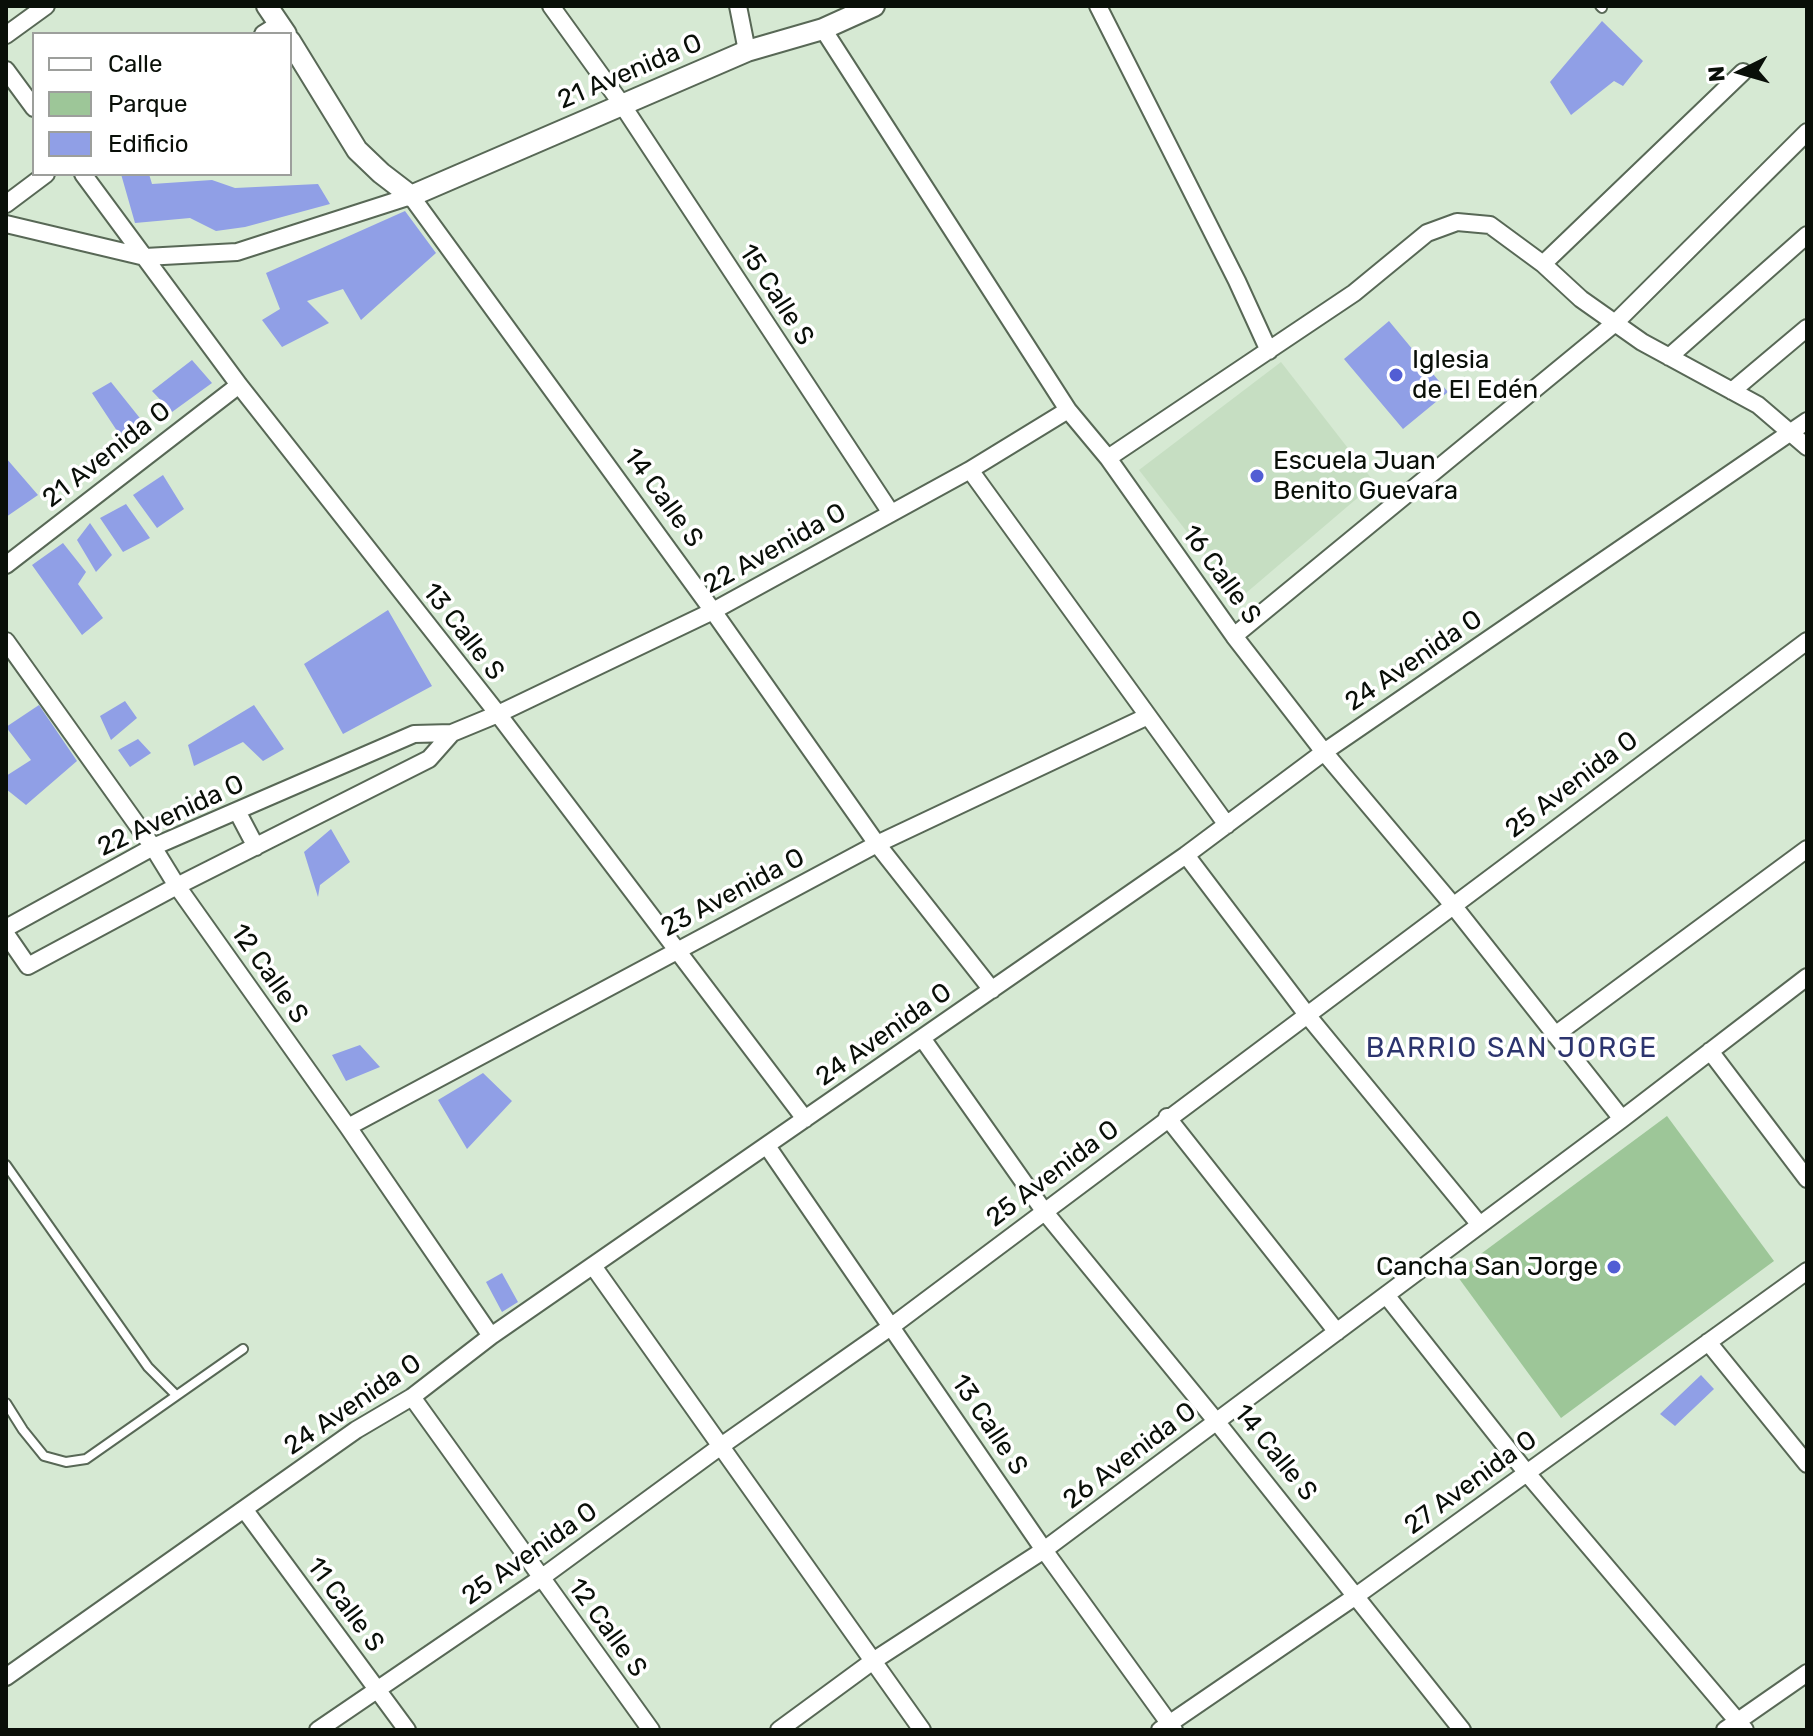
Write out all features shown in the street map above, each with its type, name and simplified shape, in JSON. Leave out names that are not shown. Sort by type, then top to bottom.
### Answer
[{"type":"street","points":[[6,35],[46,6]]},
{"type":"street","name":"14 Calle S","points":[[267,6],[279,32]]},
{"type":"street","name":"15 Calle S","points":[[551,6],[621,103],[891,513]]},
{"type":"street","points":[[738,6],[747,51]]},
{"type":"street","name":"21 Avenida O","points":[[411,196],[747,51],[823,29],[874,6]]},
{"type":"street","points":[[1098,6],[1237,281],[1269,351]]},
{"type":"street","name":"16 Calle S","points":[[823,29],[1068,410],[1108,458],[1234,636],[1324,752],[1452,904],[1622,1119]]},
{"type":"street","name":"14 Calle S","points":[[292,52],[357,150],[411,196],[713,611],[877,844],[992,990]]},
{"type":"street","points":[[6,70],[32,105]]},
{"type":"street","points":[[1543,264],[1743,72]]},
{"type":"street","points":[[1234,636],[1615,323],[1807,132]]},
{"type":"street","points":[[6,204],[43,176]]},
{"type":"street","name":"13 Calle S","points":[[84,176],[239,385],[498,714],[805,1119]]},
{"type":"street","points":[[6,224],[145,257],[237,252],[411,196]]},
{"type":"street","points":[[1108,458],[1354,293],[1427,233],[1457,222],[1490,225],[1615,323],[1669,357],[1758,405],[1807,447]]},
{"type":"street","points":[[1669,357],[1807,235]]},
{"type":"street","points":[[1732,391],[1807,328]]},
{"type":"street","name":"21 Avenida O","points":[[6,565],[239,385]]},
{"type":"street","name":"22 Avenida O","points":[[6,928],[153,847],[414,734],[452,733],[498,714],[713,611],[970,470],[1068,410]]},
{"type":"street","name":"24 Avenida O","points":[[6,1677],[356,1430],[412,1397],[491,1336],[1186,855],[1324,752],[1807,421]]},
{"type":"street","points":[[970,470],[1227,825]]},
{"type":"street","name":"12 Calle S","points":[[6,641],[153,847],[177,886],[491,1336]]},
{"type":"street","name":"25 Avenida O","points":[[318,1730],[541,1578],[892,1326],[1167,1117],[1308,1016],[1452,904],[1807,641]]},
{"type":"street","name":"23 Avenida O","points":[[348,1127],[877,844],[1148,716]]},
{"type":"street","points":[[6,934],[28,966],[177,886],[429,759],[452,733]]},
{"type":"street","points":[[237,811],[256,847]]},
{"type":"street","points":[[1555,1035],[1807,849]]},
{"type":"street","points":[[1186,855],[1308,1016],[1480,1225]]},
{"type":"street","name":"26 Avenida O","points":[[779,1730],[873,1661],[1044,1550],[1622,1119],[1807,977]]},
{"type":"street","name":"14 Calle S","points":[[922,1038],[1044,1211],[1462,1730]]},
{"type":"street","points":[[1710,1051],[1807,1179]]},
{"type":"street","points":[[1167,1117],[1337,1332]]},
{"type":"street","name":"13 Calle S","points":[[767,1146],[1168,1728]]},
{"type":"street","points":[[593,1266],[922,1730]]},
{"type":"street","name":"27 Avenida O","points":[[1168,1728],[1807,1271]]},
{"type":"street","points":[[1386,1295],[1526,1472],[1736,1727],[1807,1673]]},
{"type":"street","points":[[1708,1342],[1807,1464]]},
{"type":"street","name":"12 Calle S","points":[[412,1397],[651,1730]]},
{"type":"street","name":"11 Calle S","points":[[244,1509],[407,1730]]},
{"type":"lane","points":[[6,1165],[148,1367],[176,1395]]},
{"type":"lane","points":[[6,1403],[44,1456],[66,1462],[86,1459],[243,1349]]},
{"type":"shaded area","name":"Escuela Juan Benito Guevara","points":[[1281,362],[1375,483],[1239,599],[1139,470]]},
{"type":"green space","name":"Cancha San Jorge","points":[[1667,1116],[1774,1261],[1561,1418],[1455,1273]]},
{"type":"building","points":[[1602,21],[1643,61],[1623,86],[1614,81],[1571,115],[1550,82]]},
{"type":"building","points":[[122,176],[150,176],[152,184],[212,180],[235,188],[318,184],[330,204],[245,227],[216,231],[190,218],[135,223]]},
{"type":"building","points":[[405,211],[436,253],[361,320],[343,289],[307,301],[329,323],[282,347],[262,320],[280,309],[266,273]]},
{"type":"building","name":"Iglesia de El Edén","points":[[1389,321],[1448,392],[1403,429],[1344,359]]},
{"type":"building","points":[[192,360],[212,383],[172,412],[152,391]]},
{"type":"building","points":[[111,382],[151,432],[127,446],[92,393]]},
{"type":"building","points":[[6,458],[38,495],[6,517]]},
{"type":"building","points":[[163,475],[184,509],[157,528],[133,495]]},
{"type":"building","points":[[126,504],[150,538],[123,552],[100,518]]},
{"type":"building","points":[[90,523],[112,555],[96,572],[77,540]]},
{"type":"building","points":[[63,543],[86,572],[78,584],[103,618],[82,635],[32,565]]},
{"type":"building","points":[[388,610],[432,686],[343,734],[304,664]]},
{"type":"building","points":[[125,701],[137,718],[111,740],[100,716]]},
{"type":"building","points":[[39,705],[77,761],[26,805],[6,789],[6,776],[31,760],[6,727]]},
{"type":"building","points":[[254,705],[284,749],[263,761],[243,742],[194,766],[188,745]]},
{"type":"building","points":[[138,739],[151,753],[130,767],[118,750]]},
{"type":"building","points":[[331,829],[350,862],[320,885],[318,897],[304,852]]},
{"type":"building","points":[[360,1045],[380,1067],[346,1081],[332,1055]]},
{"type":"building","points":[[483,1073],[512,1101],[467,1149],[438,1100]]},
{"type":"building","points":[[502,1273],[518,1302],[502,1312],[486,1282]]},
{"type":"building","points":[[1701,1375],[1714,1389],[1675,1426],[1660,1414]]},
{"type":"place","name":"Iglesia de El Edén","points":[[1396,375]]},
{"type":"place","name":"Escuela Juan Benito Guevara","points":[[1257,476]]},
{"type":"place","name":"Cancha San Jorge","points":[[1614,1267]]},
{"type":"district","name":"BARRIO SAN JORGE","points":[[1512,1049]]}]
